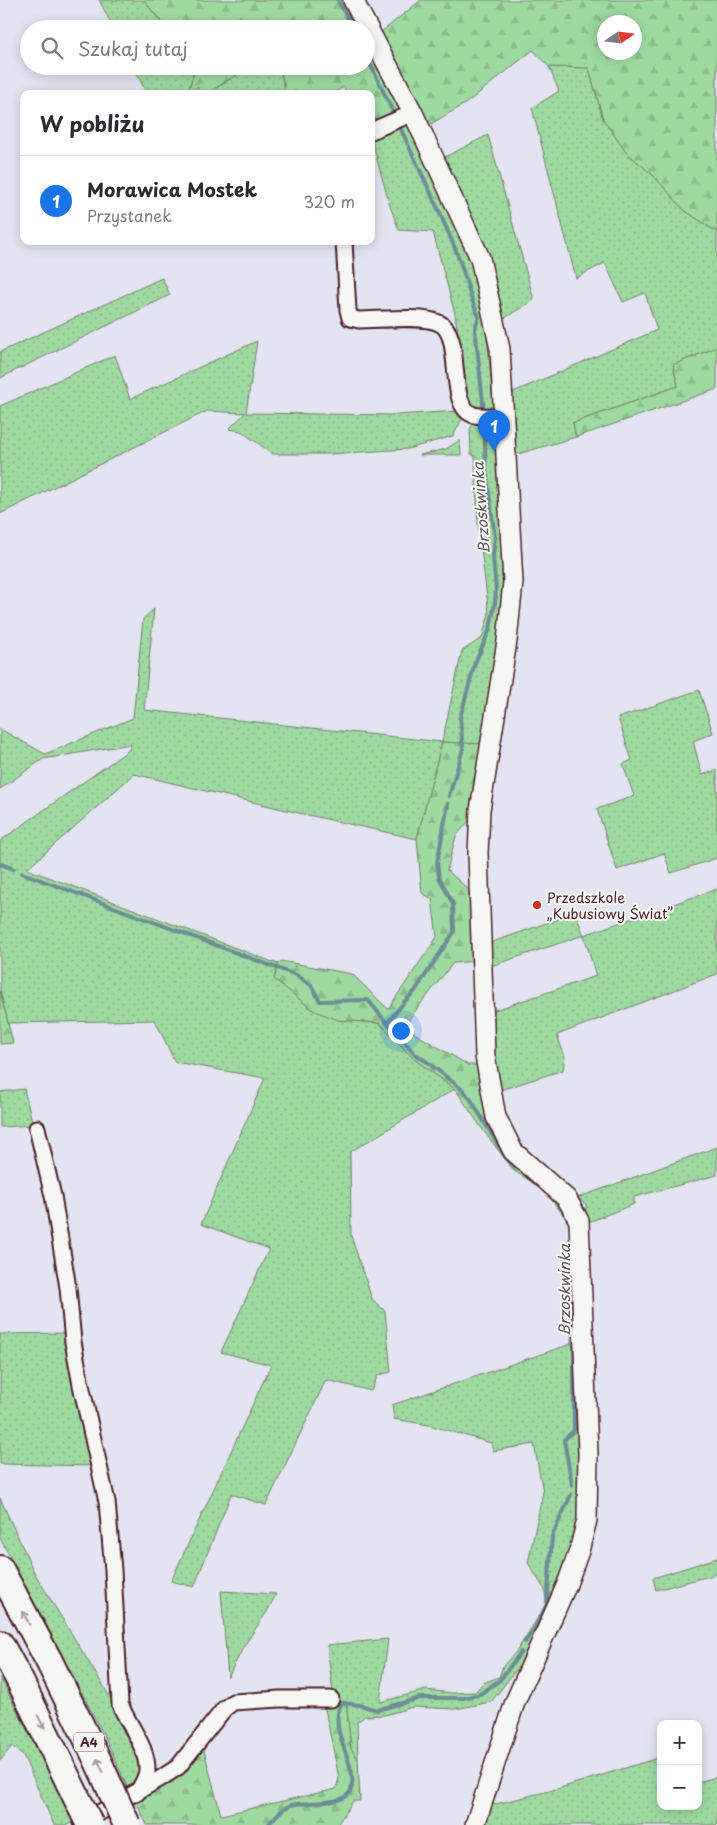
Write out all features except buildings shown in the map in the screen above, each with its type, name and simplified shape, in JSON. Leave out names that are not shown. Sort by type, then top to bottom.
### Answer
[{"type":"highway","name":"A4","points":[[0,1569],[49,1661],[127,1825]]},
{"type":"highway","name":"A4","points":[[0,1644],[90,1825]]},
{"type":"street","points":[[353,0],[361,20]]},
{"type":"street","points":[[375,54],[401,118],[480,258],[500,349],[489,416],[513,582],[507,641],[480,810],[478,853],[485,1056],[496,1117],[513,1151],[568,1199],[579,1221],[588,1453],[587,1520],[579,1551],[567,1584],[515,1702],[475,1825]]},
{"type":"street","points":[[375,129],[401,118]]},
{"type":"street","points":[[344,245],[350,318],[359,320],[425,319],[441,323],[448,331],[452,346],[458,397],[472,415],[489,416]]},
{"type":"street","points":[[37,1128],[53,1196],[68,1288],[73,1342],[81,1385],[107,1502],[114,1579],[120,1704],[125,1718],[139,1743],[147,1771],[145,1779],[136,1792]]},
{"type":"street","points":[[78,1825],[178,1767],[224,1709],[233,1702],[280,1699],[331,1699]]},
{"type":"green space","points":[[99,0],[144,0],[159,20],[109,20]]},
{"type":"green space","points":[[144,0],[348,0],[358,20],[159,20]]},
{"type":"green space","points":[[421,0],[717,0],[717,232],[684,210],[654,176],[626,152],[603,119],[589,68],[549,67],[533,50],[465,104],[429,125],[380,33]]},
{"type":"green space","points":[[375,53],[406,111],[375,125],[375,90],[346,90],[344,87],[338,90],[281,90],[285,88],[281,75],[375,75]]},
{"type":"green space","points":[[549,67],[589,68],[603,119],[626,152],[654,176],[684,210],[717,232],[717,347],[673,365],[678,386],[573,423],[576,437],[511,456],[511,393],[657,330],[645,293],[623,302],[605,263],[576,278],[532,108],[559,91]]},
{"type":"green space","points":[[138,75],[193,75],[189,90],[145,90]]},
{"type":"green space","points":[[193,75],[237,75],[212,90],[199,90],[197,87],[189,90]]},
{"type":"green space","points":[[237,75],[281,75],[285,88],[281,90],[212,90]]},
{"type":"green space","points":[[406,111],[468,248],[484,299],[505,543],[502,624],[481,744],[442,742],[462,651],[482,638],[489,614],[478,523],[475,456],[471,454],[470,429],[474,422],[475,408],[466,397],[455,314],[433,232],[399,230],[390,206],[375,152],[375,135]]},
{"type":"green space","points":[[488,135],[534,300],[503,319],[482,247],[445,157]]},
{"type":"green space","points":[[162,278],[170,295],[0,378],[0,352]]},
{"type":"green space","points":[[257,341],[246,413],[395,415],[459,411],[462,419],[453,436],[408,449],[329,454],[273,454],[241,431],[229,429],[245,413],[207,411],[0,514],[0,406],[115,355],[130,399]]},
{"type":"green space","points":[[717,347],[717,389],[576,437],[573,423],[678,386],[673,365]]},
{"type":"green space","points":[[460,440],[461,455],[420,455],[446,449]]},
{"type":"green space","points":[[154,609],[144,710],[442,742],[417,839],[134,774],[27,869],[278,964],[274,979],[338,1020],[379,1023],[414,1059],[455,1089],[350,1152],[351,1236],[372,1299],[385,1311],[391,1372],[378,1375],[371,1391],[326,1380],[266,1505],[231,1494],[194,1587],[171,1581],[271,1365],[221,1352],[269,1249],[201,1224],[265,1078],[175,1062],[155,1020],[8,1023],[0,991],[0,841],[129,750],[131,744],[43,759],[0,789],[0,729],[45,754],[133,718],[143,619]]},
{"type":"green space","points":[[699,690],[713,733],[693,741],[702,775],[717,770],[717,858],[671,873],[664,853],[617,870],[597,809],[634,796],[623,764],[632,760],[618,718]]},
{"type":"green space","points":[[442,742],[481,744],[469,821],[456,836],[447,870],[470,891],[477,961],[453,963],[409,1019],[414,1033],[468,1065],[483,1065],[494,1118],[572,1214],[566,1218],[542,1188],[514,1171],[455,1089],[414,1059],[380,1023],[338,1020],[313,1010],[274,979],[278,964],[281,961],[352,974],[388,1009],[437,937],[432,899],[422,893],[417,839]]},
{"type":"green space","points":[[717,889],[717,974],[557,1035],[565,1057],[563,1070],[494,1092],[492,1011],[596,976],[584,935]]},
{"type":"green space","points":[[575,913],[584,935],[491,966],[490,943]]},
{"type":"green space","points":[[0,991],[13,1043],[0,1044]]},
{"type":"green space","points":[[24,1089],[33,1125],[0,1127],[0,1092]]},
{"type":"green space","points":[[717,1147],[717,1175],[634,1197],[634,1204],[586,1223],[586,1204],[577,1198]]},
{"type":"green space","points":[[575,1223],[580,1505],[572,1545],[553,1604],[527,1656],[491,1702],[455,1709],[413,1707],[385,1715],[365,1716],[357,1722],[358,1759],[351,1749],[346,1702],[334,1702],[327,1645],[388,1639],[380,1702],[426,1690],[452,1693],[475,1692],[483,1683],[499,1677],[503,1666],[516,1652],[546,1605],[545,1590],[528,1563],[543,1492],[534,1444],[493,1451],[491,1443],[429,1425],[394,1419],[392,1405],[571,1344],[573,1240],[568,1225]]},
{"type":"green space","points":[[68,1333],[95,1466],[0,1464],[0,1334]]},
{"type":"green space","points":[[0,1498],[35,1574],[115,1705],[140,1752],[142,1777],[128,1789],[106,1739],[0,1538]]},
{"type":"green space","points":[[717,1558],[717,1574],[656,1590],[653,1578]]},
{"type":"green space","points":[[221,1591],[276,1594],[268,1610],[244,1646],[228,1677]]},
{"type":"green space","points":[[0,1677],[74,1822],[67,1825],[54,1825],[23,1755],[12,1746],[0,1761],[0,1734],[3,1734],[0,1728]]},
{"type":"green space","points":[[346,1701],[351,1749],[358,1759],[360,1801],[353,1801],[337,1825],[147,1825],[135,1799],[171,1780],[191,1764],[202,1743],[221,1815],[336,1789],[339,1778],[324,1704]]},
{"type":"green space","points":[[657,1758],[657,1810],[702,1810],[702,1781],[717,1777],[717,1825],[481,1825],[488,1806],[557,1789]]},
{"type":"waterway","name":"Brzoskwinka","points":[[338,0],[348,20]]},
{"type":"waterway","name":"Brzoskwinka","points":[[375,74],[395,116]]},
{"type":"waterway","name":"Brzoskwinka","points":[[398,123],[451,239],[479,317],[475,328],[484,412]]},
{"type":"waterway","name":"Brzoskwinka","points":[[449,796],[463,749],[460,718],[475,663],[490,629],[495,603],[496,590],[493,557],[495,537],[486,470],[484,419]]},
{"type":"waterway","name":"Brzoskwinka","points":[[448,804],[437,863],[439,877],[453,904],[454,932],[415,991],[387,1023],[416,1055],[463,1090],[506,1158],[516,1168],[525,1172]]},
{"type":"waterway","points":[[0,864],[14,869]]},
{"type":"waterway","points":[[22,873],[296,975],[311,985],[320,1001],[368,1000],[387,1023]]},
{"type":"waterway","name":"Brzoskwinka","points":[[572,1485],[564,1440],[574,1430],[574,1327]]},
{"type":"waterway","name":"Brzoskwinka","points":[[525,1642],[535,1628],[547,1604],[552,1536],[571,1495]]},
{"type":"waterway","name":"Brzoskwinka","points":[[268,1825],[281,1811],[291,1805],[332,1801],[340,1799],[350,1792],[351,1772],[338,1725],[338,1714],[342,1703],[360,1705],[377,1710],[420,1698],[464,1698],[480,1694],[500,1680],[521,1652]]},
{"type":"place","name":"Morawica Mostek","points":[[494,451]]},
{"type":"place","name":"Przedszkole „Kubusiowy Świat”","points":[[537,905]]}]
